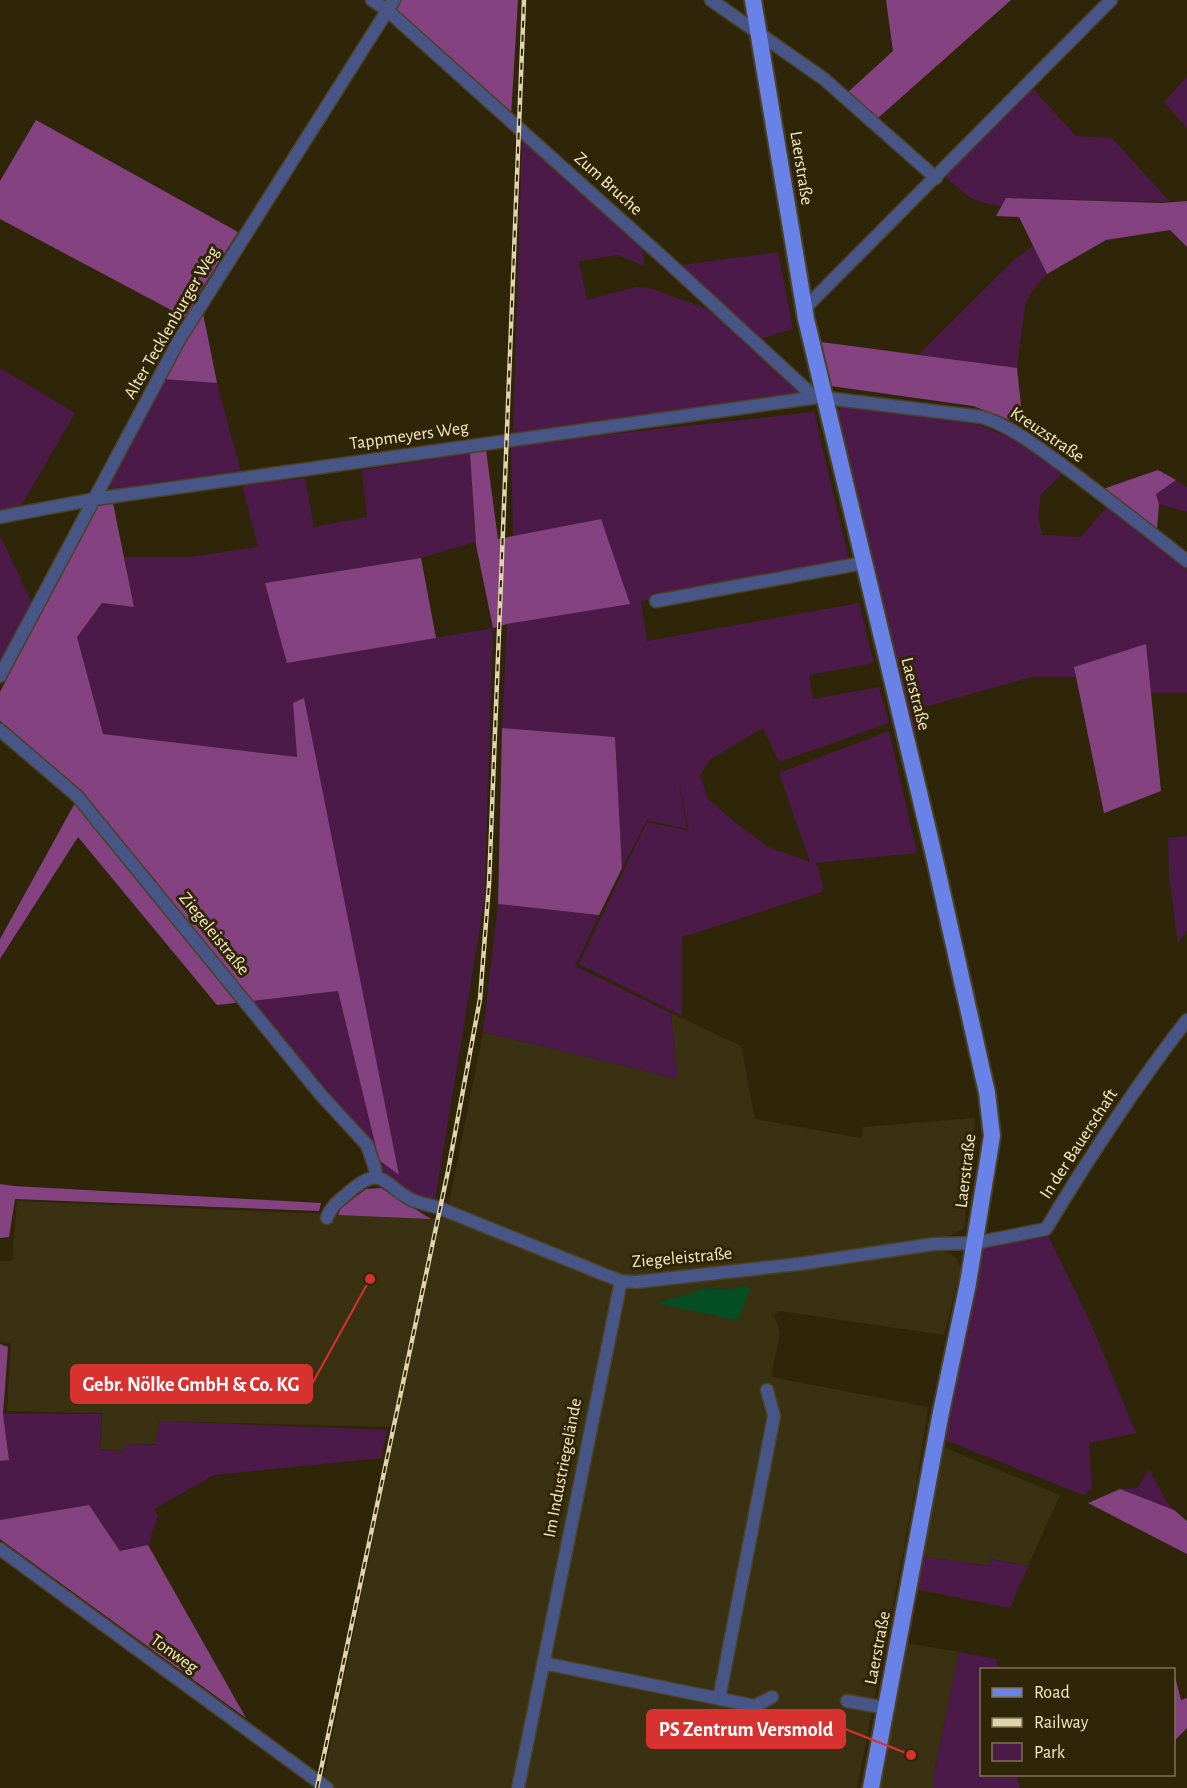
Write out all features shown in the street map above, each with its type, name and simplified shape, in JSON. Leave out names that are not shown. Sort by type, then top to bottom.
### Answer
[{"type":"main road","name":"Laerstraße","points":[[753,0],[804,309],[821,397],[932,847],[987,1093],[992,1136],[975,1243],[871,1788]]},
{"type":"street","name":"Zum Bruche","points":[[372,0],[390,5],[809,392],[821,397]]},
{"type":"street","points":[[711,0],[824,79],[936,178]]},
{"type":"street","points":[[804,309],[1112,0]]},
{"type":"street","name":"Alter Tecklenburger Weg","points":[[0,676],[179,340],[390,5]]},
{"type":"street","name":"Tappmeyers Weg","points":[[0,517],[95,499],[821,397]]},
{"type":"street","name":"Kreuzstraße","points":[[821,397],[982,417],[1001,424],[1018,433],[1070,471],[1187,561]]},
{"type":"street","points":[[656,601],[863,563]]},
{"type":"street","name":"Ziegeleistraße","points":[[0,730],[77,796],[321,1095],[367,1145],[376,1178],[383,1179],[412,1200],[448,1212],[621,1281],[636,1282],[800,1264],[934,1244],[975,1243]]},
{"type":"street","name":"In der Bauerschaft","points":[[975,1243],[1046,1229],[1098,1144],[1151,1066],[1187,1020]]},
{"type":"street","points":[[327,1218],[332,1207],[355,1187],[362,1182],[376,1178]]},
{"type":"street","name":"Im Industriegelände","points":[[518,1788],[621,1281]]},
{"type":"street","points":[[719,1698],[774,1416],[767,1390]]},
{"type":"street","name":"Tonweg","points":[[0,1549],[327,1788]]},
{"type":"street","points":[[543,1663],[755,1706],[772,1696]]},
{"type":"street","points":[[847,1701],[886,1708]]},
{"type":"shaded area","points":[[399,0],[518,0],[511,116],[393,10]]},
{"type":"shaded area","points":[[886,0],[1011,0],[878,118],[847,93],[893,51]]},
{"type":"shaded area","points":[[36,120],[238,232],[199,293],[217,383],[162,379],[188,319],[0,219],[0,181]]},
{"type":"shaded area","points":[[1006,198],[1162,203],[1187,201],[1187,247],[1170,230],[1106,240],[1047,274],[1019,217],[996,216]]},
{"type":"shaded area","points":[[821,342],[1017,368],[1023,425],[973,406],[831,386]]},
{"type":"shaded area","points":[[486,450],[498,539],[601,519],[630,604],[493,628],[476,545],[470,453]]},
{"type":"shaded area","points":[[1158,470],[1176,480],[1156,494],[1159,504],[1157,529],[1103,489]]},
{"type":"shaded area","points":[[113,503],[134,607],[102,603],[77,637],[103,734],[297,757],[293,703],[304,698],[399,1175],[379,1160],[338,991],[217,1005],[78,837],[0,959],[0,939],[81,792],[0,721],[0,692],[97,505]]},
{"type":"shaded area","points":[[421,558],[436,638],[287,663],[265,583]]},
{"type":"shaded area","points":[[1146,644],[1161,791],[1104,813],[1074,667]]},
{"type":"shaded area","points":[[502,728],[615,737],[622,868],[599,915],[498,904]]},
{"type":"shaded area","points":[[671,1013],[741,1046],[755,1119],[861,1138],[863,1127],[975,1118],[964,1229],[941,1239],[939,1250],[956,1258],[961,1269],[944,1335],[780,1311],[774,1315],[780,1332],[771,1377],[928,1407],[917,1481],[857,1788],[332,1788],[323,1782],[396,1427],[160,1421],[155,1444],[126,1444],[124,1451],[100,1449],[102,1413],[7,1411],[11,1343],[0,1342],[0,1261],[12,1261],[17,1201],[446,1219],[483,1032],[678,1079]]},
{"type":"shaded area","points":[[0,1184],[321,1203],[319,1211],[15,1199],[9,1237],[0,1238]]},
{"type":"shaded area","points":[[381,1188],[431,1219],[338,1215],[341,1208],[366,1189]]},
{"type":"shaded area","points":[[746,1286],[750,1290],[735,1320],[659,1302],[703,1288],[728,1289]]},
{"type":"shaded area","points":[[0,1344],[8,1347],[3,1414],[9,1460],[0,1461]]},
{"type":"shaded area","points":[[943,1447],[1060,1495],[1028,1566],[991,1559],[989,1566],[922,1556]]},
{"type":"shaded area","points":[[1120,1489],[1174,1510],[1187,1521],[1187,1554],[1088,1503]]},
{"type":"shaded area","points":[[89,1505],[120,1551],[148,1545],[246,1718],[0,1539],[0,1520]]},
{"type":"shaded area","points":[[906,1643],[959,1652],[934,1773],[934,1788],[878,1788]]},
{"type":"shaded area","points":[[1175,1677],[1181,1700],[1187,1698],[1187,1728],[1175,1740]]},
{"type":"green space","points":[[1187,77],[1187,128],[1164,102]]},
{"type":"green space","points":[[1033,89],[1076,136],[1112,138],[1170,202],[1006,198],[1002,206],[976,200],[959,189],[945,176]]},
{"type":"green space","points":[[522,137],[643,245],[644,266],[618,255],[579,261],[587,300],[636,287],[650,288],[720,314],[803,393],[513,433]]},
{"type":"green space","points":[[1033,246],[1047,274],[1032,291],[1025,304],[1017,368],[918,355],[1015,259]]},
{"type":"green space","points":[[778,252],[793,329],[757,340],[676,266]]},
{"type":"green space","points":[[0,368],[75,413],[21,506],[0,510]]},
{"type":"green space","points":[[162,379],[217,383],[241,472],[111,489],[106,483]]},
{"type":"green space","points":[[843,405],[980,425],[1013,439],[1063,473],[1041,494],[1038,519],[1043,535],[1081,537],[1107,507],[1187,569],[1187,693],[1151,693],[1146,645],[1074,667],[1076,677],[1031,677],[924,707],[915,734],[837,413]]},
{"type":"green space","points":[[814,412],[850,564],[641,601],[647,641],[859,603],[874,663],[809,675],[813,699],[879,687],[889,723],[779,762],[763,728],[709,760],[700,775],[708,799],[736,823],[768,847],[810,862],[779,773],[889,731],[917,853],[814,863],[818,866],[822,892],[682,937],[682,1016],[579,964],[647,822],[689,831],[677,773],[687,829],[647,820],[622,868],[615,737],[502,728],[507,624],[629,604],[601,519],[513,537],[511,445]]},
{"type":"green space","points":[[470,453],[475,542],[421,558],[266,583],[287,663],[493,628],[484,903],[435,1200],[409,1192],[381,1170],[379,1160],[399,1174],[293,703],[297,757],[103,734],[77,637],[102,603],[134,607],[124,557],[190,557],[258,547],[242,485],[305,478],[314,527],[367,517],[362,470]]},
{"type":"green space","points":[[1176,480],[1187,487],[1187,512],[1159,504],[1156,494]]},
{"type":"green space","points":[[0,535],[32,603],[0,666]]},
{"type":"green space","points":[[1187,836],[1187,931],[1178,943],[1169,874],[1168,838]]},
{"type":"green space","points":[[498,904],[599,915],[575,966],[671,1013],[678,1079],[483,1032]]},
{"type":"green space","points":[[338,991],[377,1150],[252,1001]]},
{"type":"green space","points":[[1047,1233],[1091,1324],[1136,1433],[1089,1443],[1092,1489],[1083,1495],[945,1440],[981,1248]]},
{"type":"green space","points":[[3,1414],[101,1414],[100,1450],[124,1451],[126,1444],[155,1445],[160,1421],[387,1430],[381,1458],[214,1475],[154,1509],[158,1516],[148,1545],[120,1551],[89,1505],[0,1520],[0,1461],[9,1460]]},
{"type":"green space","points":[[1149,1469],[1166,1501],[1174,1510],[1120,1489],[1137,1488]]},
{"type":"green space","points":[[922,1556],[988,1566],[990,1559],[1028,1566],[1010,1608],[916,1589]]},
{"type":"green space","points":[[959,1652],[996,1659],[998,1668],[980,1668],[980,1776],[1017,1776],[1020,1788],[934,1788],[934,1773]]},
{"type":"railway","points":[[317,1788],[448,1171],[480,999],[489,884],[524,0]]},
{"type":"place","name":"Gebr. Nölke GmbH & Co. KG","points":[[370,1279]]},
{"type":"place","name":"PS Zentrum Versmold","points":[[911,1755]]}]
